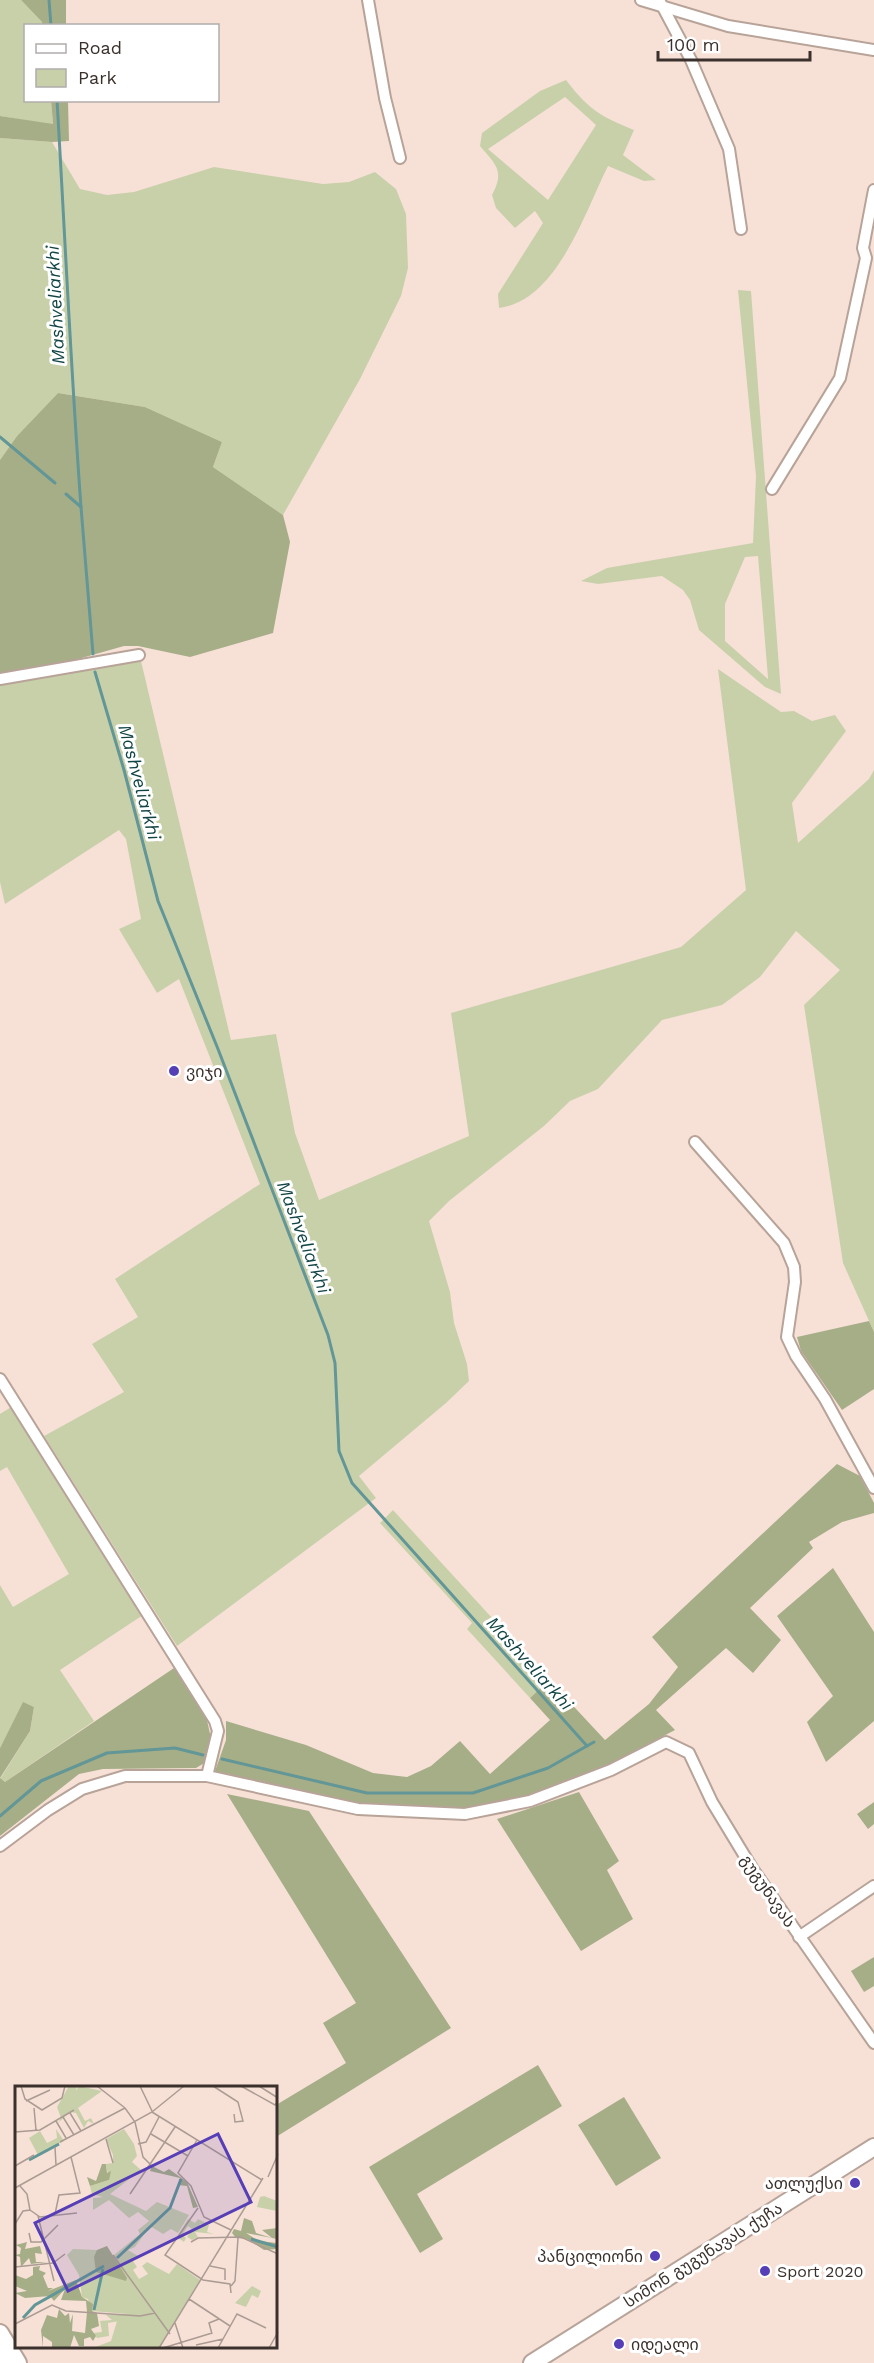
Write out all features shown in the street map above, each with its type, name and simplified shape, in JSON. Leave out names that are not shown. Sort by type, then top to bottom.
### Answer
[{"type":"main road","name":"სიმონ გუგუნავას ქუჩა","points":[[532,2363],[874,2147]]},
{"type":"main road","points":[[0,2333],[18,2363]]},
{"type":"main road","points":[[0,2356],[4,2363]]},
{"type":"street","points":[[368,0],[385,98],[400,158]]},
{"type":"street","points":[[641,0],[660,3],[728,26],[874,50]]},
{"type":"street","points":[[660,3],[691,60],[729,149],[741,229]]},
{"type":"street","points":[[772,489],[840,378],[870,261],[862,248],[874,190]]},
{"type":"street","points":[[0,679],[139,656]]},
{"type":"street","points":[[695,1142],[784,1243],[790,1255],[795,1282],[788,1337],[796,1356],[825,1399],[874,1488]]},
{"type":"street","points":[[0,1379],[215,1721],[218,1731],[207,1776],[125,1776],[82,1789],[48,1810],[0,1846]]},
{"type":"street","name":"გუგუნავას","points":[[207,1776],[358,1809],[465,1814],[530,1801],[611,1770],[666,1742],[688,1753],[712,1802],[752,1868],[874,2043]]},
{"type":"street","points":[[799,1937],[874,1886]]},
{"type":"green space","points":[[0,0],[21,0],[42,22],[42,24],[24,24],[24,102],[51,102],[53,125],[0,116]]},
{"type":"green space","points":[[21,0],[66,0],[66,24],[42,24]]},
{"type":"green space","points":[[566,80],[596,111],[634,130],[623,155],[656,180],[644,181],[608,166],[579,229],[553,272],[537,289],[519,302],[499,308],[498,294],[543,223],[535,211],[515,228],[496,208],[492,195],[498,174],[494,164],[480,146],[482,133],[540,91]],"holes":[[[565,97],[596,125],[548,200],[488,149]]]},
{"type":"green space","points":[[51,102],[68,102],[69,141],[0,138],[0,116],[53,124]]},
{"type":"green space","points":[[0,138],[52,142],[80,189],[107,195],[134,192],[214,167],[323,184],[349,182],[375,172],[396,189],[406,214],[408,268],[401,296],[360,379],[283,515],[213,467],[222,442],[145,407],[58,393],[17,436],[0,460]]},
{"type":"green space","points":[[738,290],[751,291],[781,694],[765,687],[699,630],[690,600],[683,590],[662,576],[598,584],[581,581],[607,568],[753,543],[756,476]],"holes":[[[758,556],[768,679],[725,641],[725,604],[745,557]]]},
{"type":"green space","points":[[58,393],[145,407],[222,442],[213,467],[283,515],[290,542],[273,633],[190,657],[138,646],[124,646],[64,663],[0,673],[0,460],[17,436]]},
{"type":"green space","points":[[141,661],[231,1040],[276,1034],[295,1133],[319,1200],[469,1136],[451,1013],[681,947],[746,890],[718,669],[781,712],[794,711],[812,721],[835,715],[846,731],[792,803],[798,843],[869,779],[874,770],[874,1332],[843,1263],[804,1005],[840,970],[796,931],[760,977],[722,1005],[662,1020],[598,1089],[570,1101],[544,1126],[449,1201],[429,1221],[450,1292],[454,1323],[467,1364],[469,1381],[359,1476],[376,1498],[177,1646],[44,1436],[124,1392],[92,1344],[138,1317],[115,1279],[260,1184],[179,979],[157,993],[119,929],[141,919],[126,839],[119,830],[5,904],[0,882],[0,685]]},
{"type":"green space","points":[[869,1321],[874,1332],[874,1389],[842,1410],[801,1351],[797,1337]]},
{"type":"green space","points":[[13,1406],[143,1615],[60,1670],[94,1721],[5,1782],[0,1779],[30,1731],[34,1707],[23,1703],[0,1748],[0,1585],[13,1607],[69,1574],[7,1467],[0,1471],[0,1414]]},
{"type":"green space","points":[[837,1464],[860,1476],[874,1503],[874,1513],[842,1522],[809,1542],[813,1548],[750,1608],[781,1640],[753,1673],[726,1648],[656,1710],[675,1730],[600,1769],[531,1795],[465,1809],[358,1804],[214,1774],[226,1740],[226,1721],[306,1745],[373,1773],[407,1777],[431,1766],[460,1741],[490,1774],[550,1720],[530,1698],[549,1680],[605,1740],[649,1704],[678,1667],[652,1637]]},
{"type":"green space","points":[[393,1510],[549,1680],[530,1698],[467,1629],[472,1623],[380,1523]]},
{"type":"green space","points":[[833,1568],[874,1632],[874,1721],[826,1762],[807,1722],[833,1696],[777,1616]]},
{"type":"green space","points":[[177,1666],[207,1720],[212,1743],[206,1762],[196,1768],[103,1769],[79,1774],[0,1836],[0,1778],[5,1782]]},
{"type":"green space","points":[[23,1702],[34,1707],[30,1731],[0,1778],[0,1748]]},
{"type":"green space","points":[[579,1792],[619,1861],[607,1870],[633,1919],[581,1951],[497,1819]]},
{"type":"green space","points":[[227,1794],[309,1811],[451,2028],[278,2136],[278,2104],[346,2063],[323,2023],[356,2003]]},
{"type":"green space","points":[[874,1802],[874,1824],[868,1829],[857,1814]]},
{"type":"green space","points":[[874,1957],[874,1986],[864,1992],[851,1971]]},
{"type":"green space","points":[[538,2065],[562,2106],[417,2194],[443,2239],[420,2253],[369,2167]]},
{"type":"green space","points":[[624,2097],[661,2158],[616,2186],[578,2125]]},
{"type":"waterway","name":"Mashveliarkhi","points":[[49,0],[51,24]]},
{"type":"waterway","name":"Mashveliarkhi","points":[[57,102],[81,507]]},
{"type":"waterway","points":[[0,437],[55,483]]},
{"type":"waterway","name":"Mashveliarkhi","points":[[66,494],[81,507],[93,654]]},
{"type":"waterway","name":"Mashveliarkhi","points":[[95,672],[124,770],[158,901],[218,1049],[328,1335],[335,1363],[339,1451],[352,1483],[587,1746]]},
{"type":"waterway","points":[[222,1759],[367,1793],[473,1793],[548,1768],[594,1742]]},
{"type":"waterway","points":[[0,1816],[41,1781],[107,1753],[175,1748],[203,1755]]},
{"type":"place","name":"ვიჯი","points":[[174,1071]]},
{"type":"place","name":"ათლუქსი","points":[[855,2183]]},
{"type":"place","name":"პანცილიონი","points":[[655,2256]]},
{"type":"place","name":"Sport 2020","points":[[765,2271]]},
{"type":"place","name":"იდეალი","points":[[619,2344]]}]
